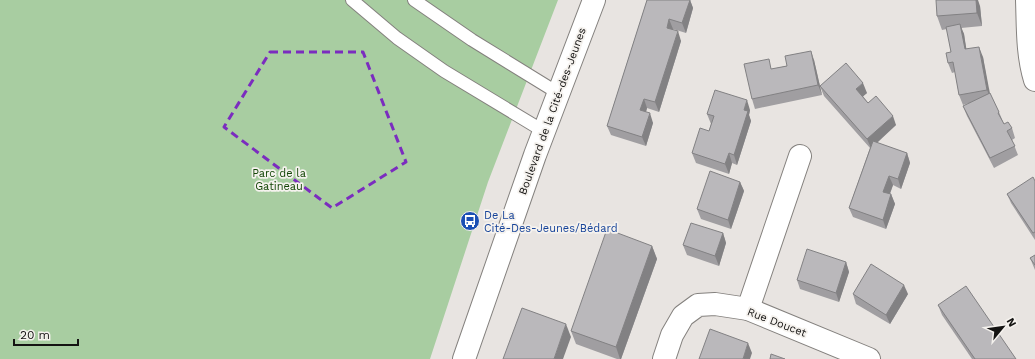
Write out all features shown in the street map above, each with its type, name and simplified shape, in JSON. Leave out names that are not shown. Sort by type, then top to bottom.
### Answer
[{"type":"street","name":"Boulevard de la Cité-des-Jeunes","points":[[464,359],[558,93],[594,0]]},
{"type":"street","points":[[1027,0],[1028,40],[1035,80]]},
{"type":"street","points":[[748,309],[800,156]]},
{"type":"street","name":"Rue Doucet","points":[[664,359],[672,335],[682,316],[698,305],[715,304],[748,309],[869,359]]},
{"type":"lane","points":[[352,0],[397,38],[444,71],[544,132]]},
{"type":"lane","points":[[414,0],[472,40],[558,93]]},
{"type":"highlighted area","points":[[270,52],[363,52],[406,162],[332,208],[224,127]]},
{"type":"green space","name":"Parc de la Gatineau","points":[[0,0],[558,0],[488,182],[430,359],[0,359]]},
{"type":"building","points":[[647,0],[690,0],[682,23],[669,19],[667,28],[678,31],[655,102],[644,99],[640,110],[650,113],[642,137],[607,126]]},
{"type":"building","points":[[936,0],[976,0],[977,13],[937,16]]},
{"type":"building","points":[[960,24],[965,49],[979,47],[987,90],[959,95],[953,62],[948,63],[946,53],[951,52],[946,27]]},
{"type":"building","points":[[811,51],[818,85],[752,99],[744,64],[769,59],[771,69],[787,66],[785,56]]},
{"type":"building","points":[[846,63],[863,83],[856,89],[868,103],[876,96],[893,116],[867,139],[820,86]]},
{"type":"building","points":[[715,90],[747,100],[744,110],[748,111],[734,155],[729,153],[725,164],[692,153],[700,128],[709,131],[714,116],[707,114]]},
{"type":"building","points":[[990,93],[1004,124],[1008,122],[1012,128],[1007,131],[1015,146],[990,158],[963,106]]},
{"type":"building","points":[[873,141],[907,153],[898,179],[889,176],[883,192],[891,194],[883,220],[849,208]]},
{"type":"building","points":[[710,171],[740,182],[728,220],[697,209]]},
{"type":"building","points":[[1033,177],[1035,181],[1035,232],[1033,233],[1007,194]]},
{"type":"building","points":[[691,223],[723,233],[715,256],[683,245]]},
{"type":"building","points":[[607,229],[652,246],[616,347],[571,331]]},
{"type":"building","points":[[807,249],[846,262],[836,293],[797,280]]},
{"type":"building","points":[[1035,255],[1035,265],[1030,258]]},
{"type":"building","points":[[871,264],[904,285],[886,315],[853,294]]},
{"type":"building","points":[[966,286],[1016,359],[975,359],[938,305]]},
{"type":"building","points":[[522,308],[566,324],[554,359],[503,359]]},
{"type":"building","points":[[710,329],[748,343],[743,359],[699,359]]},
{"type":"building","points":[[771,354],[785,359],[770,359]]},
{"type":"place","name":"De La Cité-Des-Jeunes/Bédard","points":[[470,221]]}]
